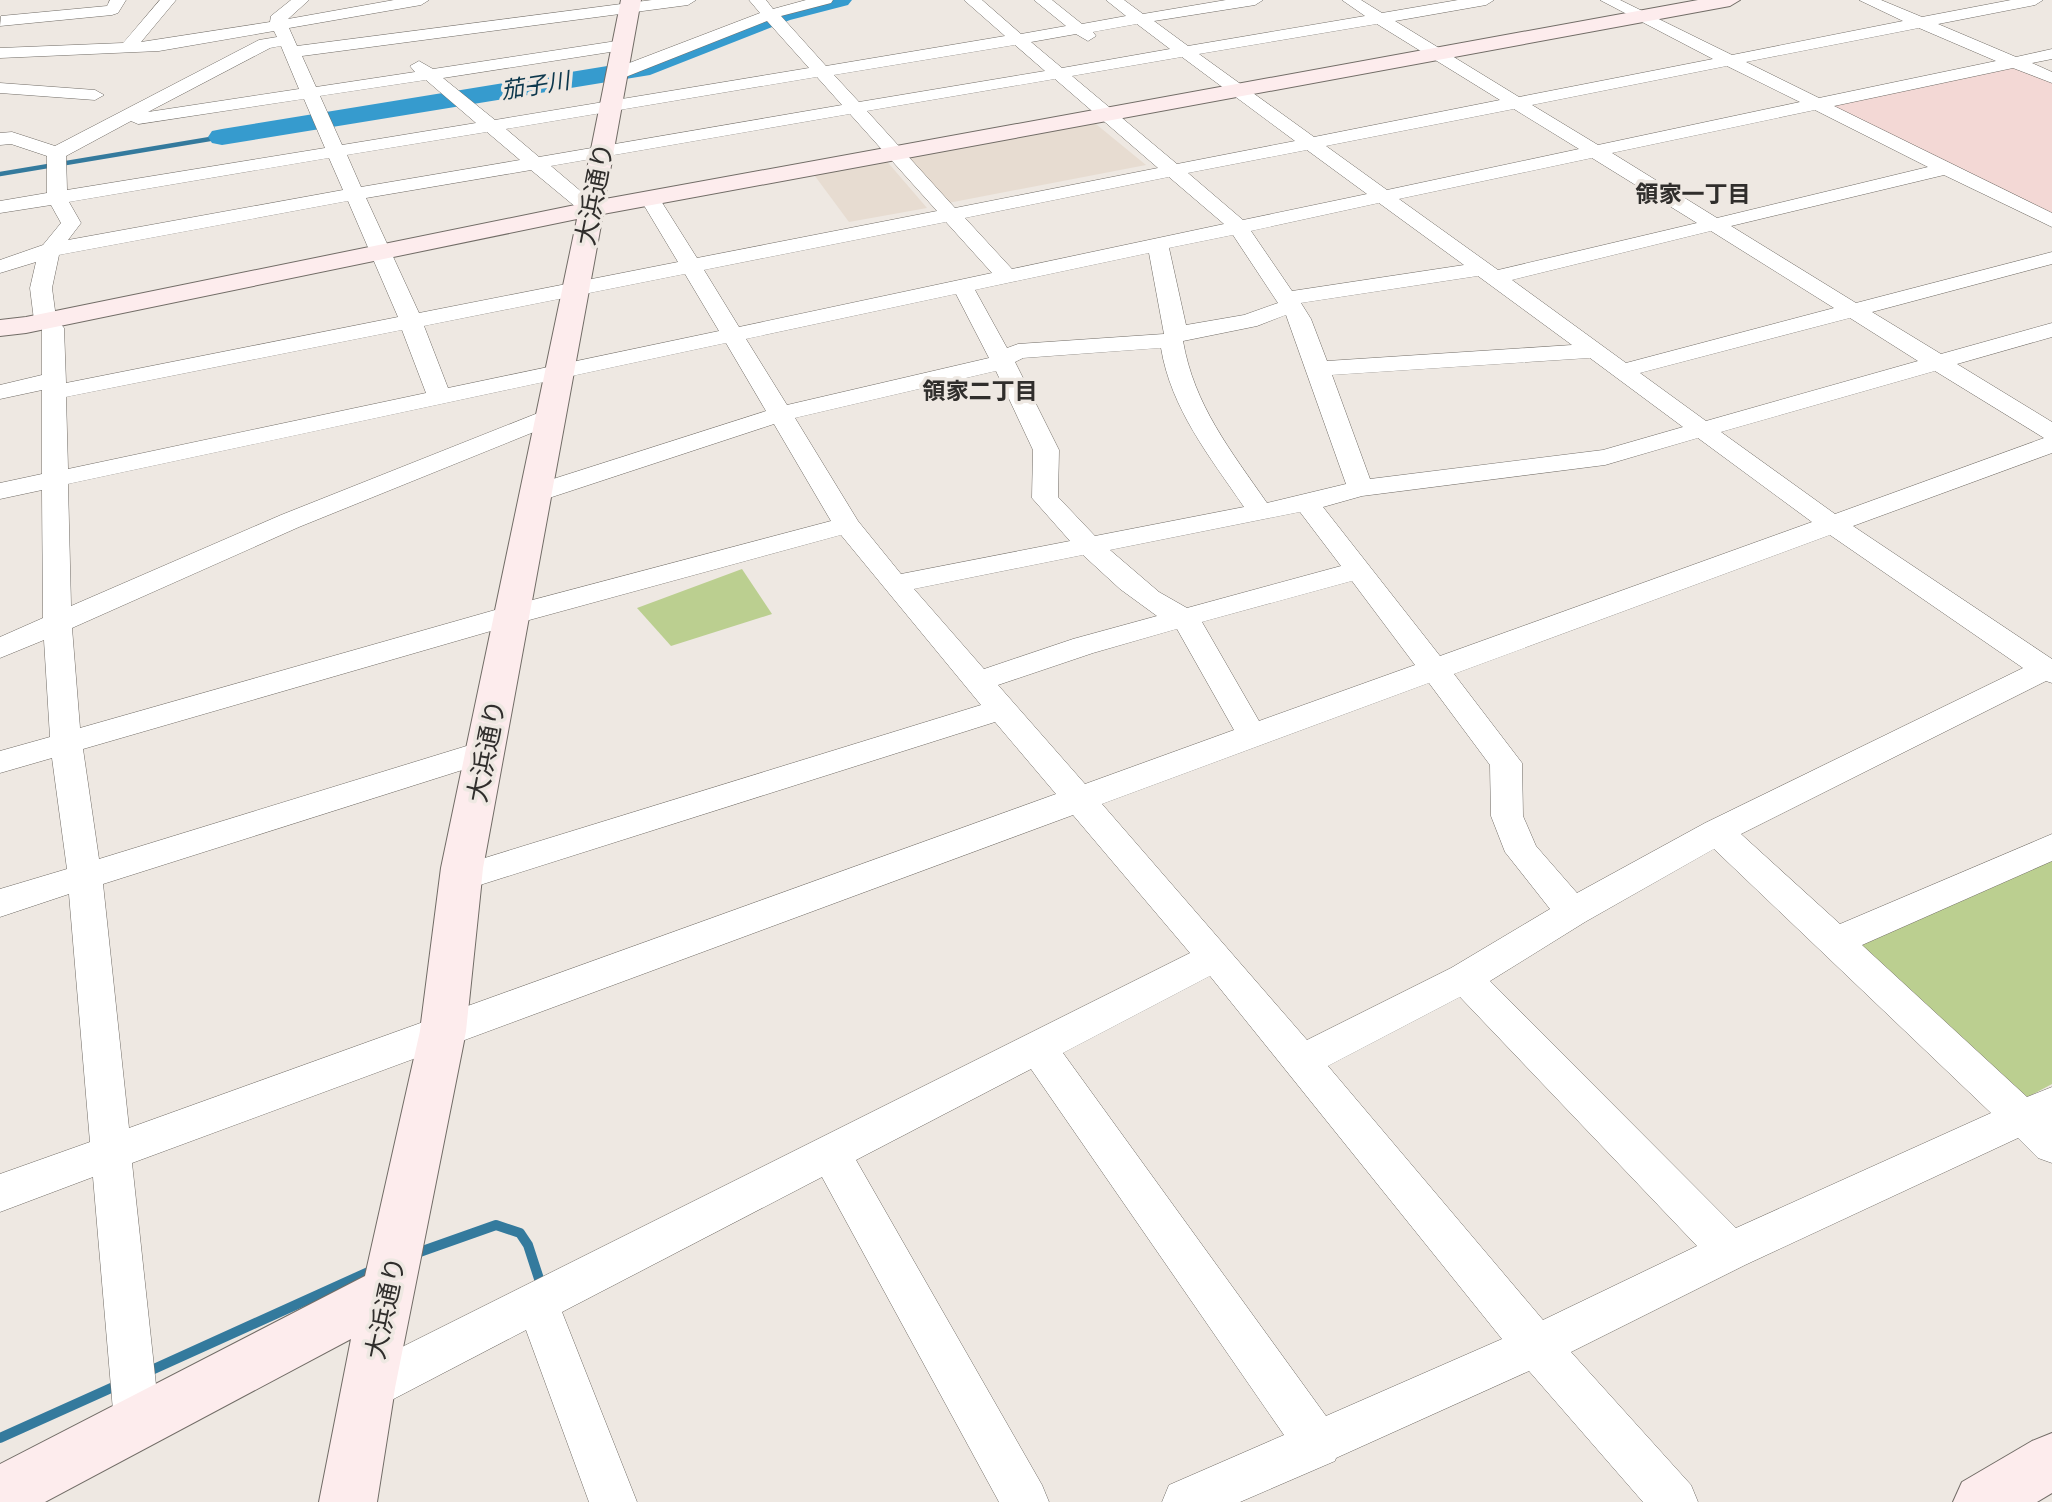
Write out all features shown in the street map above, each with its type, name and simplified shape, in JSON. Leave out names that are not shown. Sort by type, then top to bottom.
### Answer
[{"type":"street","points":[[1,20],[18,0]]},
{"type":"street","points":[[1,20],[112,10],[118,0]]},
{"type":"street","points":[[127,48],[168,0]]},
{"type":"street","points":[[301,0],[277,19],[408,317],[440,398]]},
{"type":"street","points":[[338,0],[590,209]]},
{"type":"street","points":[[0,139],[12,138],[56,153],[265,44],[287,39],[353,12],[421,0]]},
{"type":"street","points":[[542,0],[561,18]]},
{"type":"street","points":[[0,53],[287,39],[386,40],[561,18],[630,4],[688,0]]},
{"type":"street","points":[[757,0],[1006,276]]},
{"type":"street","points":[[617,74],[771,15],[825,0]]},
{"type":"street","points":[[972,0],[1238,226],[1306,330],[1360,488]]},
{"type":"street","points":[[1042,0],[1122,62]]},
{"type":"street","points":[[1114,0],[1833,525],[2049,671]]},
{"type":"street","points":[[0,207],[1255,0]]},
{"type":"street","points":[[1350,0],[2052,433]]},
{"type":"street","points":[[0,267],[49,254],[854,107],[1486,0]]},
{"type":"street","points":[[1608,0],[2052,220]]},
{"type":"street","points":[[0,328],[649,197],[1730,0]]},
{"type":"street","points":[[1867,0],[2052,78]]},
{"type":"street","points":[[1915,20],[1995,0]]},
{"type":"street","points":[[0,392],[54,386],[1915,20],[2035,0]]},
{"type":"street","name":"大浜通り","points":[[348,1502],[368,1388],[443,1031],[461,878],[561,372],[630,4]]},
{"type":"street","points":[[1808,60],[1945,33]]},
{"type":"street","points":[[113,123],[623,45]]},
{"type":"street","points":[[0,491],[2052,54]]},
{"type":"street","points":[[1924,62],[1955,75]]},
{"type":"street","points":[[1854,79],[1879,91]]},
{"type":"street","points":[[0,88],[96,95]]},
{"type":"street","points":[[36,322],[49,254],[71,222],[57,197],[56,153]]},
{"type":"street","points":[[537,493],[781,414],[993,365],[1018,351],[1174,337],[1249,321],[1290,302],[1488,273],[1947,169]]},
{"type":"street","points":[[649,197],[847,525],[894,584],[1303,1061],[1536,1346],[1674,1502]]},
{"type":"street","points":[[1157,243],[1174,337],[1177,374],[1203,430],[1260,512]]},
{"type":"street","points":[[1621,371],[2052,258]]},
{"type":"street","points":[[962,285],[1003,360],[1046,450],[1045,498],[1088,546],[1168,612],[1186,619],[1253,737]]},
{"type":"street","points":[[0,337],[36,322],[53,328],[57,626],[66,743],[85,877],[137,1422]]},
{"type":"street","points":[[894,584],[1307,503],[1360,488],[1605,457],[2052,330]]},
{"type":"street","points":[[1319,369],[1594,351]]},
{"type":"street","points":[[0,648],[57,626],[290,521],[552,416]]},
{"type":"street","points":[[0,1193],[2052,444]]},
{"type":"street","points":[[1307,503],[1506,763],[1507,816],[1522,852],[1573,912]]},
{"type":"street","points":[[0,762],[513,615],[847,525]]},
{"type":"street","points":[[978,681],[1083,646],[1359,570]]},
{"type":"street","points":[[1303,1061],[1464,978],[1573,912],[1717,832],[1868,755],[2049,671]]},
{"type":"street","points":[[461,878],[1002,709]]},
{"type":"street","points":[[0,903],[485,751]]},
{"type":"street","points":[[1717,832],[1835,941],[2038,1111],[2052,1145]]},
{"type":"street","points":[[1835,941],[2052,847]]},
{"type":"street","points":[[368,1388],[1214,957]]},
{"type":"street","points":[[1464,978],[1730,1251]]},
{"type":"street","points":[[1038,1048],[1319,1444]]},
{"type":"street","points":[[1186,1502],[1536,1346],[1730,1251],[2038,1111]]},
{"type":"street","points":[[831,1154],[1025,1502]]},
{"type":"street","points":[[0,1495],[388,1292]]},
{"type":"street","points":[[537,1301],[612,1502]]},
{"type":"street","points":[[1982,1502],[2052,1461]]},
{"type":"shaded area","points":[[2015,65],[2052,81],[2052,215],[1828,106]]},
{"type":"shaded area","points":[[1091,120],[1146,165],[943,204],[900,156]]},
{"type":"shaded area","points":[[884,158],[927,208],[849,222],[812,172]]},
{"type":"green space","points":[[742,569],[772,614],[671,646],[637,608]]},
{"type":"green space","points":[[2052,860],[2052,1084],[2028,1097],[2011,1093],[1863,952],[1863,941]]},
{"type":"waterway","name":"茄子川","points":[[222,137],[650,67],[781,15],[840,0]]},
{"type":"waterway","points":[[0,174],[222,137]]},
{"type":"waterway","points":[[414,1254],[496,1225],[520,1233],[528,1245],[542,1288]]},
{"type":"waterway","points":[[145,1373],[375,1269]]},
{"type":"waterway","points":[[0,1438],[120,1384]]},
{"type":"district","name":"領家一丁目","points":[[1693,193]]},
{"type":"district","name":"領家二丁目","points":[[980,390]]}]
